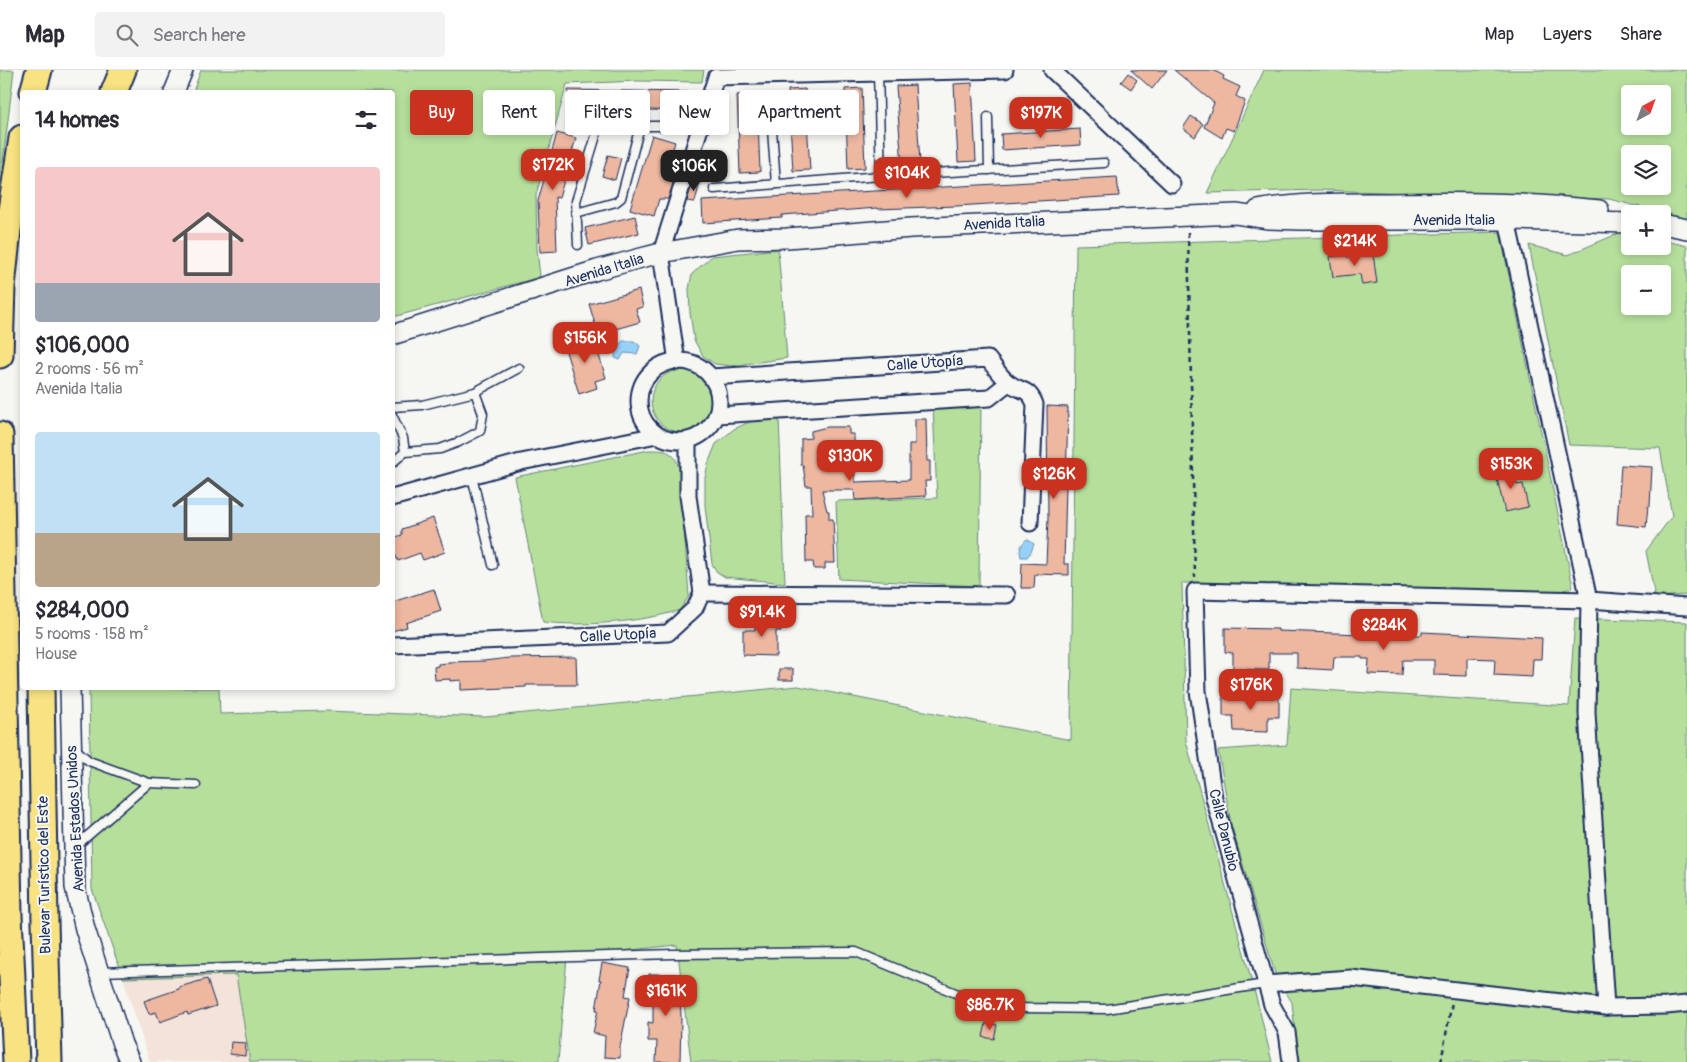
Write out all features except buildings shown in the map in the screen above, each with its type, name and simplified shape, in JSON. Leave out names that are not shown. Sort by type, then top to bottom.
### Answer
[{"type":"highway","points":[[34,90],[39,70]]},
{"type":"highway","points":[[115,90],[123,70]]},
{"type":"highway","points":[[0,355],[2,287],[8,230],[20,151]]},
{"type":"highway","points":[[0,435],[9,915],[16,1062]]},
{"type":"highway","name":"Bulevar Turístico del Este","points":[[41,690],[49,1062]]},
{"type":"street","points":[[175,90],[183,70]]},
{"type":"street","points":[[711,90],[716,73],[878,73],[1005,70]]},
{"type":"street","points":[[1052,70],[1172,184]]},
{"type":"street","points":[[677,362],[661,253],[697,135]]},
{"type":"street","name":"Avenida Italia","points":[[395,334],[597,270],[661,253],[738,239],[787,238],[940,226],[1188,217],[1236,214],[1302,204],[1506,212],[1621,222]]},
{"type":"street","points":[[1606,1007],[1588,714],[1589,600],[1506,212],[1588,208],[1621,214]]},
{"type":"street","points":[[1671,226],[1687,229]]},
{"type":"street","name":"Calle Utopía","points":[[711,377],[988,359],[1008,383],[1025,390],[1032,396],[1035,404],[1030,522]]},
{"type":"street","points":[[683,361],[697,365],[711,377],[716,384],[719,397],[717,415],[706,432],[695,439],[682,442],[669,440],[658,435],[648,427],[641,415],[639,402],[641,388],[647,376],[657,367],[670,362],[683,361]]},
{"type":"street","points":[[717,415],[989,398],[1008,383]]},
{"type":"street","points":[[395,497],[521,462],[658,435]]},
{"type":"street","points":[[688,440],[688,496],[702,593],[1007,595]]},
{"type":"street","points":[[1195,591],[1589,600],[1687,607]]},
{"type":"street","name":"Calle Danubio","points":[[1195,591],[1198,691],[1214,798],[1272,1005],[1287,1032],[1291,1062]]},
{"type":"street","name":"Calle Utopía","points":[[395,645],[668,633],[695,608],[702,593]]},
{"type":"street","name":"Avenida Estados Unidos","points":[[70,690],[75,887],[85,928],[122,1044],[130,1062]]},
{"type":"street","points":[[1266,984],[1351,978],[1606,1007],[1687,1004]]},
{"type":"lane","points":[[878,73],[881,176]]},
{"type":"lane","points":[[988,117],[989,170]]},
{"type":"lane","points":[[578,245],[576,201],[595,135]]},
{"type":"lane","points":[[576,213],[616,202],[621,198],[638,135]]},
{"type":"lane","points":[[772,135],[776,184]]},
{"type":"lane","points":[[714,189],[881,176],[1104,163]]},
{"type":"lane","points":[[395,408],[422,405],[475,392],[519,368]]},
{"type":"lane","points":[[395,460],[405,452],[440,449],[480,432],[483,414],[475,392]]},
{"type":"lane","points":[[395,421],[403,438],[405,452]]},
{"type":"lane","points":[[472,476],[493,565]]},
{"type":"lane","points":[[71,746],[89,761],[149,783],[196,785]]},
{"type":"lane","points":[[74,848],[149,783]]},
{"type":"lane","points":[[99,972],[672,954],[856,952],[958,994],[1024,1008],[1107,1009],[1266,984]]},
{"type":"path","points":[[1188,217],[1195,591]]},
{"type":"path","points":[[1441,1062],[1455,989]]},
{"type":"shaded area","points":[[236,975],[250,1062],[150,1062],[123,978]]},
{"type":"green space","points":[[0,70],[14,70],[0,186]]},
{"type":"green space","points":[[201,70],[704,70],[702,82],[639,81],[567,84],[555,127],[555,90],[483,90],[483,135],[553,135],[536,195],[537,248],[540,277],[395,316],[395,90],[194,90]]},
{"type":"green space","points":[[1264,70],[1687,70],[1687,219],[1671,215],[1671,205],[1632,205],[1609,199],[1319,190],[1207,193]]},
{"type":"green space","points":[[1500,232],[1573,587],[1558,592],[1182,583],[1186,741],[1272,1062],[691,1062],[677,945],[567,957],[558,1062],[250,1062],[236,975],[123,978],[92,889],[89,690],[219,690],[220,714],[326,711],[485,717],[798,686],[1071,740],[1076,245]]},
{"type":"green space","points":[[1621,232],[1621,255],[1671,255],[1671,242],[1687,246],[1687,595],[1655,597],[1646,551],[1672,516],[1660,448],[1569,445],[1529,245],[1568,255]]},
{"type":"green space","points":[[778,249],[787,358],[731,366],[715,364],[703,356],[694,340],[689,289],[692,274],[712,256]]},
{"type":"green space","points":[[676,370],[688,370],[704,379],[711,389],[713,401],[711,413],[704,423],[688,432],[676,432],[665,427],[656,418],[651,407],[651,395],[656,384],[665,375]]},
{"type":"green space","points":[[981,404],[979,586],[839,579],[836,501],[937,498],[933,406]]},
{"type":"green space","points":[[779,416],[785,583],[725,577],[717,572],[712,564],[705,506],[705,478],[708,464],[716,444],[734,429],[749,422]]},
{"type":"green space","points":[[649,450],[667,452],[674,456],[680,472],[689,596],[680,610],[648,618],[594,624],[543,622],[515,477]]},
{"type":"green space","points":[[1575,618],[1687,622],[1687,1062],[1298,1062],[1292,1002],[1277,980],[1231,824],[1218,750],[1287,745],[1291,688],[1569,706]]},
{"type":"water","points":[[623,341],[634,341],[640,346],[637,354],[624,353],[620,360],[615,358],[615,348]]},
{"type":"water","points":[[1027,539],[1034,544],[1027,557],[1021,557],[1021,547]]}]
